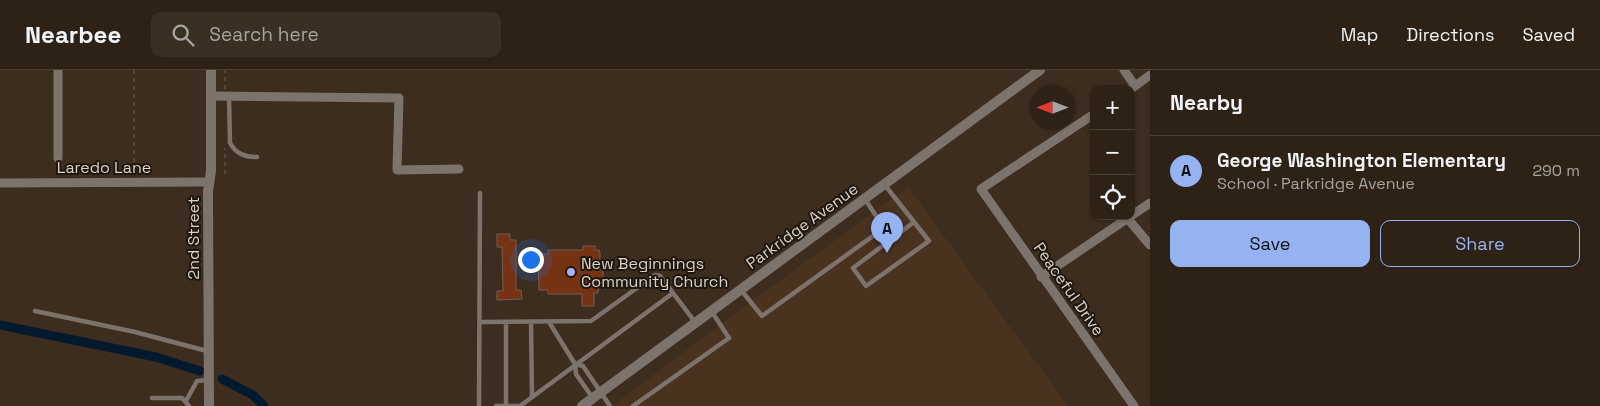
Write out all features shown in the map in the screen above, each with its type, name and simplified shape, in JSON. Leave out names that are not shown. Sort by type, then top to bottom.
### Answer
[{"type":"street","points":[[58,70],[58,158]]},
{"type":"street","name":"2nd Street","points":[[209,406],[211,70]]},
{"type":"street","name":"Parkridge Avenue","points":[[582,406],[1040,70]]},
{"type":"street","points":[[1124,70],[1132,85]]},
{"type":"street","points":[[1135,87],[1150,76]]},
{"type":"street","points":[[211,96],[399,98],[397,170],[458,169]]},
{"type":"street","name":"Peaceful Drive","points":[[1090,117],[981,189],[1041,277],[1134,406]]},
{"type":"street","name":"Laredo Lane","points":[[0,183],[209,182]]},
{"type":"street","points":[[1135,214],[1150,203]]},
{"type":"street","points":[[1041,277],[1126,220]]},
{"type":"street","points":[[1129,220],[1150,245]]},
{"type":"lane","points":[[229,96],[230,143],[233,149],[246,156],[257,157]]},
{"type":"lane","points":[[884,184],[914,222],[928,241],[866,286],[853,268],[914,222]]},
{"type":"lane","points":[[480,193],[480,406]]},
{"type":"lane","points":[[741,290],[762,316],[884,228],[865,199]]},
{"type":"lane","points":[[480,322],[591,321],[655,275],[660,276],[696,323]]},
{"type":"lane","points":[[496,406],[520,406],[672,293]]},
{"type":"lane","points":[[36,311],[135,332],[209,352]]},
{"type":"lane","points":[[632,406],[729,338],[712,311]]},
{"type":"lane","points":[[506,322],[506,406]]},
{"type":"lane","points":[[531,322],[532,397]]},
{"type":"lane","points":[[549,322],[575,364],[576,374],[610,406]]},
{"type":"lane","points":[[575,364],[583,366],[597,394]]},
{"type":"lane","points":[[152,398],[182,398],[188,403],[197,381],[209,383]]},
{"type":"path","points":[[129,176],[134,174],[134,70]]},
{"type":"shaded area","points":[[908,187],[1068,406],[612,406],[729,318]]},
{"type":"building","points":[[497,234],[510,234],[510,240],[516,240],[516,290],[521,290],[522,299],[497,300],[497,291],[503,291],[502,247],[497,247]]},
{"type":"building","name":"New Beginnings Community Church","points":[[583,246],[595,246],[595,250],[599,250],[600,253],[600,263],[603,263],[603,281],[600,281],[598,293],[594,293],[594,306],[582,306],[582,294],[548,294],[548,290],[539,290],[538,254],[548,254],[548,250],[583,250]]},
{"type":"waterway","points":[[0,325],[156,357],[200,371]]},
{"type":"waterway","points":[[222,379],[253,395],[264,406]]},
{"type":"place","name":"George Washington Elementary","points":[[887,253]]},
{"type":"place","name":"New Beginnings Community Church","points":[[571,272]]}]
